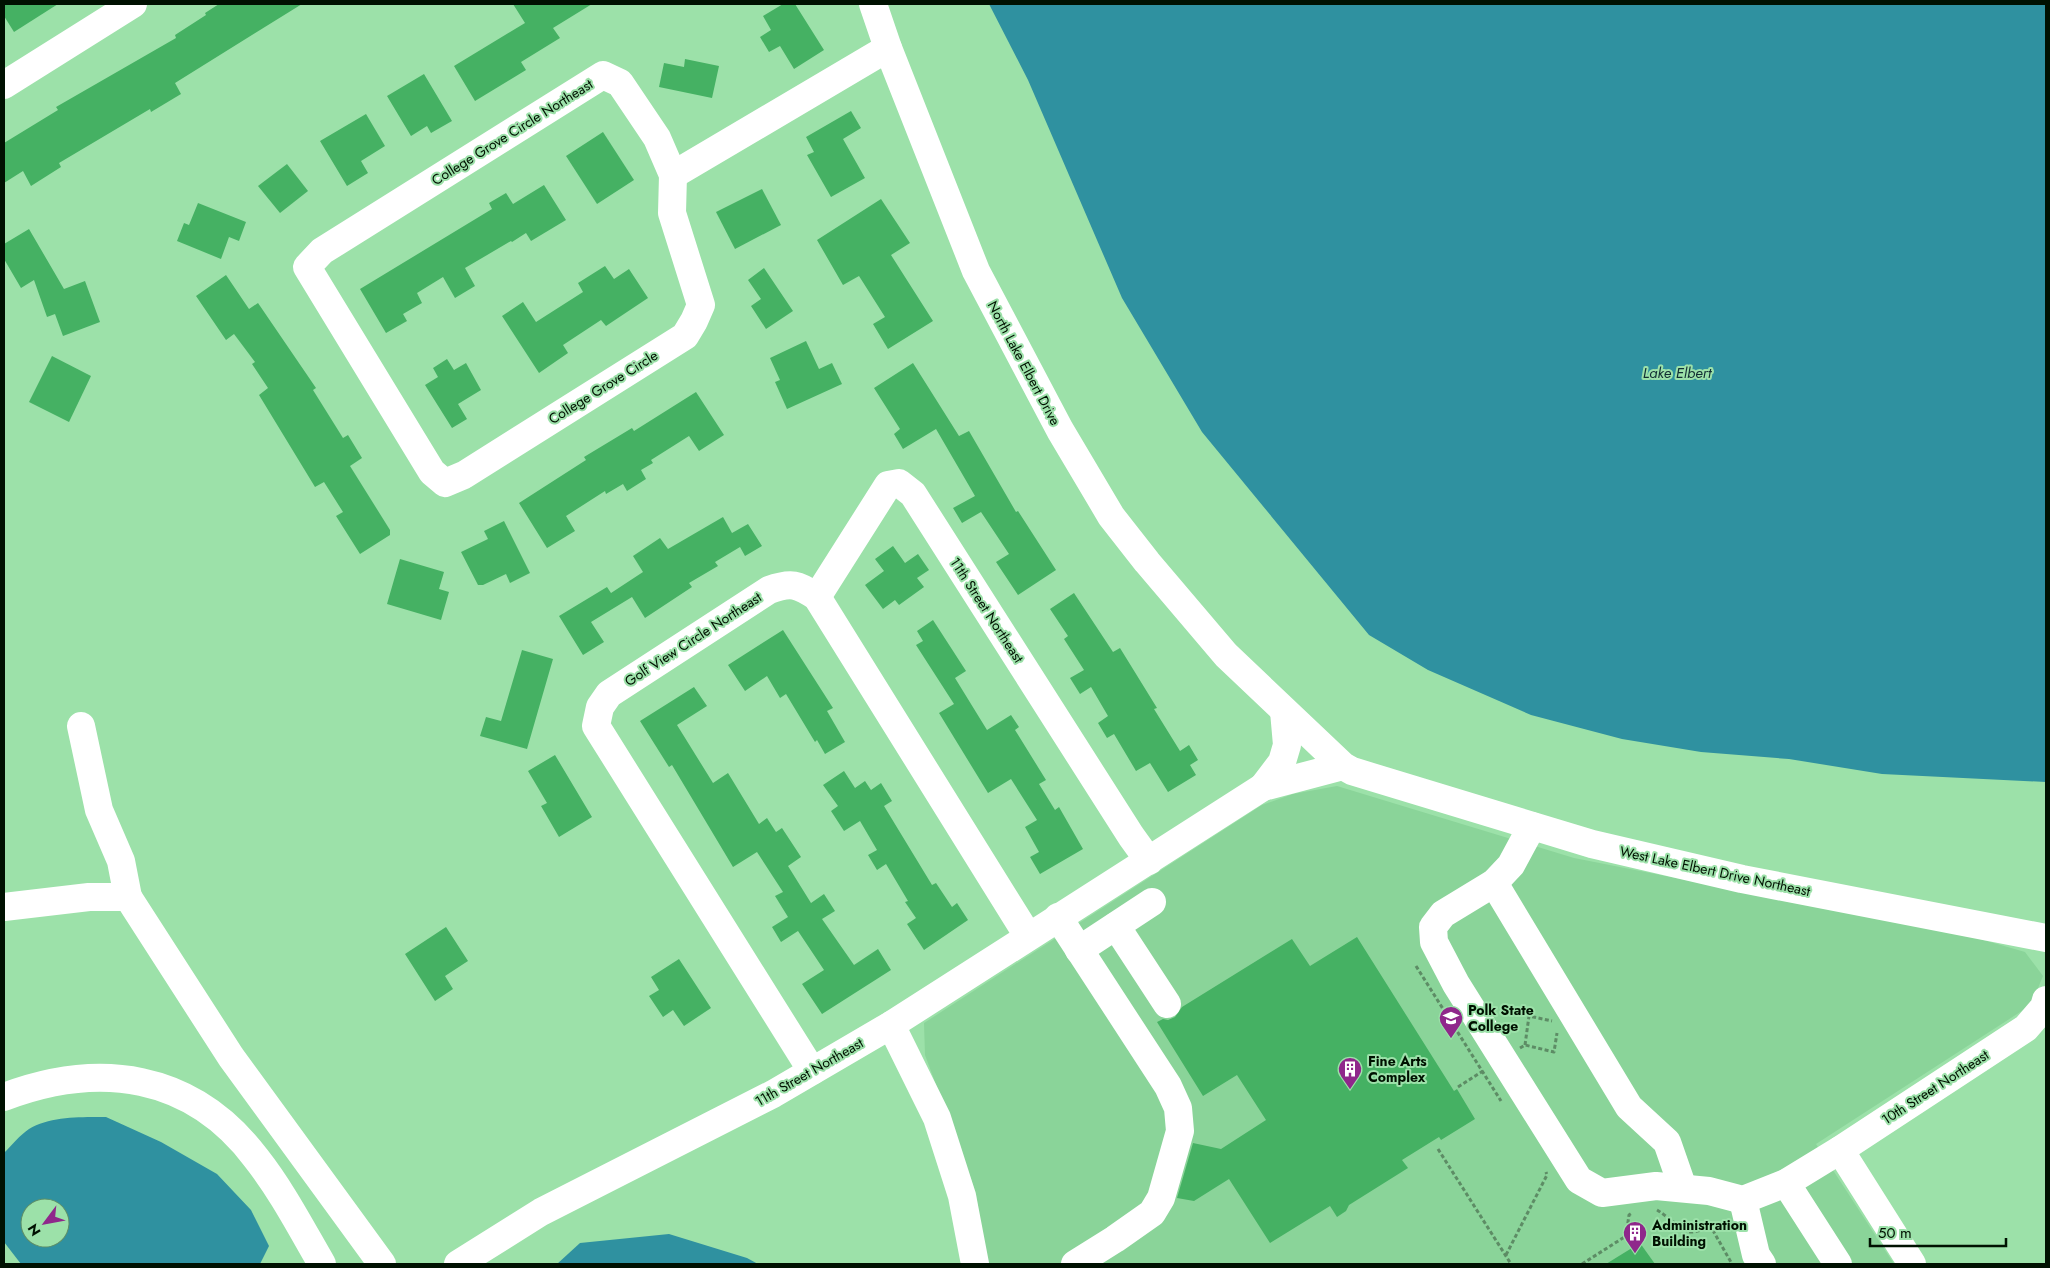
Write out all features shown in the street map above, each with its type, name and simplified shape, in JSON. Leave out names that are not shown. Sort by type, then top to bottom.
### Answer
[{"type":"street","points":[[4,85],[133,4]]},
{"type":"street","name":"North Lake Elbert Drive","points":[[873,4],[888,48],[976,271],[1060,430],[1111,516],[1147,562],[1226,655],[1343,766]]},
{"type":"street","points":[[673,175],[888,48]]},
{"type":"street","name":"College Grove Circle Northeast","points":[[398,417],[307,267],[322,251],[603,75],[620,83],[657,138],[673,175]]},
{"type":"street","name":"College Grove Circle","points":[[398,417],[432,472],[445,483],[464,476],[685,336],[701,305],[672,213],[673,175]]},
{"type":"street","name":"11th Street Northeast","points":[[817,597],[888,485],[899,482],[913,494],[1148,861]]},
{"type":"street","name":"Golf View Circle Northeast","points":[[812,1070],[596,726],[600,707],[608,694],[769,590],[785,584],[801,586],[817,597],[1028,936]]},
{"type":"street","points":[[1263,787],[1282,762],[1287,745],[1284,711]]},
{"type":"street","points":[[81,726],[100,810],[121,861],[128,897],[231,1057],[382,1264]]},
{"type":"street","name":"11th Street Northeast","points":[[458,1264],[541,1212],[773,1094],[892,1025],[1263,787],[1343,766]]},
{"type":"street","name":"West Lake Elbert Drive Northeast","points":[[1343,766],[1352,771],[1592,844],[1742,879],[2046,938]]},
{"type":"street","points":[[1532,826],[1511,865],[1494,883],[1443,914],[1433,927],[1434,942],[1456,984],[1579,1180],[1602,1193],[1656,1186],[1709,1191],[1743,1200],[1756,1255],[1762,1264]]},
{"type":"street","points":[[1494,883],[1629,1107],[1667,1142],[1683,1188]]},
{"type":"street","points":[[4,907],[88,897],[128,897]]},
{"type":"street","points":[[1079,950],[1152,902]]},
{"type":"street","points":[[1058,917],[1168,1086],[1178,1108],[1180,1131],[1161,1198],[1152,1213],[1116,1239],[1075,1264]]},
{"type":"street","points":[[1116,926],[1167,1004]]},
{"type":"street","name":"10th Street Northeast","points":[[1743,1200],[1786,1183],[1840,1150],[2026,1028],[2044,1007],[2046,1000]]},
{"type":"street","points":[[892,1025],[937,1118],[962,1196],[975,1264]]},
{"type":"street","points":[[4,1097],[51,1083],[116,1078],[143,1081],[188,1098],[213,1114],[237,1135],[256,1157],[282,1196],[322,1264]]},
{"type":"street","points":[[1840,1150],[1912,1264]]},
{"type":"street","points":[[1786,1183],[1838,1264]]},
{"type":"path","points":[[1416,966],[1505,1109]]},
{"type":"path","points":[[1438,1149],[1511,1264]]},
{"type":"path","points":[[1506,1256],[1547,1174],[1542,1166]]},
{"type":"path","points":[[1582,1264],[1626,1236],[1629,1215],[1638,1209]]},
{"type":"path","points":[[1651,1209],[1667,1215],[1682,1229],[1690,1232],[1711,1227],[1732,1264]]},
{"type":"shaded area","name":"Polk State College","points":[[1337,786],[1574,858],[1966,935],[2025,952],[2043,976],[2031,1005],[1816,1144],[1894,1264],[986,1264],[976,1193],[925,1055],[924,1023],[1262,805],[1293,794]]},
{"type":"water","name":"Lake Elbert","points":[[989,4],[2046,4],[2046,782],[1882,774],[1789,759],[1701,752],[1622,739],[1531,715],[1428,670],[1369,635],[1202,432],[1122,298],[1028,80]]},
{"type":"water","points":[[106,1117],[161,1142],[217,1174],[251,1210],[269,1246],[260,1264],[21,1264],[4,1242],[4,1153],[29,1129],[56,1119]]},
{"type":"water","points":[[669,1234],[747,1258],[758,1264],[557,1264],[580,1243]]},
{"type":"building","points":[[4,4],[58,4],[14,32],[4,16]]},
{"type":"building","points":[[219,4],[302,4],[175,83],[181,94],[151,112],[150,109],[59,163],[61,167],[31,186],[23,171],[4,183],[4,143],[58,110],[56,107],[176,38],[175,35],[206,15],[205,13]]},
{"type":"building","points":[[513,4],[592,4],[553,28],[560,38],[521,62],[526,70],[475,101],[454,66],[525,23]]},
{"type":"building","points":[[783,4],[795,4],[824,50],[794,69],[780,46],[769,52],[760,37],[771,30],[763,16]]},
{"type":"building","points":[[685,59],[719,66],[712,98],[659,87],[664,63],[684,67]]},
{"type":"building","points":[[424,74],[452,121],[431,133],[427,126],[411,136],[387,96]]},
{"type":"building","points":[[851,111],[861,128],[843,139],[865,178],[831,197],[807,155],[814,152],[806,137]]},
{"type":"building","points":[[366,114],[385,146],[361,161],[368,173],[347,186],[320,141]]},
{"type":"building","points":[[603,132],[634,180],[597,204],[566,156]]},
{"type":"building","points":[[287,164],[308,191],[280,213],[258,186]]},
{"type":"building","points":[[544,185],[566,220],[531,241],[526,233],[465,268],[475,286],[455,298],[443,277],[417,293],[422,303],[403,314],[407,321],[386,333],[360,289],[492,209],[489,203],[506,193],[513,204]]},
{"type":"building","points":[[762,189],[781,225],[735,249],[716,212]]},
{"type":"building","points":[[881,199],[910,243],[891,255],[933,321],[888,349],[873,324],[885,317],[859,276],[843,285],[817,240]]},
{"type":"building","points":[[198,203],[246,222],[239,241],[229,237],[221,259],[177,241],[184,223],[189,225]]},
{"type":"building","points":[[29,229],[64,289],[85,281],[100,322],[63,336],[55,314],[47,317],[34,280],[21,288],[4,259],[4,244]]},
{"type":"building","points":[[605,266],[614,279],[629,269],[648,298],[606,326],[601,320],[563,345],[568,353],[539,373],[502,316],[523,302],[536,322],[583,292],[578,283]]},
{"type":"building","points":[[764,268],[793,311],[766,329],[751,306],[761,299],[748,280]]},
{"type":"building","points":[[226,275],[249,309],[258,303],[316,388],[313,390],[343,438],[348,435],[362,458],[350,466],[390,530],[390,535],[360,554],[336,516],[343,512],[324,482],[315,487],[259,395],[268,388],[252,364],[255,362],[234,334],[226,340],[196,296]]},
{"type":"building","points":[[806,341],[819,369],[832,363],[842,384],[787,409],[775,382],[780,380],[770,358]]},
{"type":"building","points":[[52,356],[91,376],[69,422],[29,402]]},
{"type":"building","points":[[447,359],[454,370],[466,363],[481,390],[458,404],[467,419],[452,428],[425,385],[438,377],[433,368]]},
{"type":"building","points":[[913,363],[959,436],[969,431],[1016,512],[1018,511],[1056,570],[1018,595],[996,562],[1009,554],[981,512],[962,523],[953,508],[975,496],[936,429],[903,449],[894,434],[900,429],[874,388]]},
{"type":"building","points":[[696,392],[724,435],[699,451],[689,436],[651,460],[653,463],[641,470],[646,479],[627,491],[623,484],[606,494],[605,491],[566,516],[575,531],[547,548],[519,503],[586,460],[584,457],[632,428],[634,431]]},
{"type":"building","points":[[723,517],[732,533],[748,524],[762,546],[745,556],[740,547],[715,562],[718,566],[689,583],[692,587],[645,618],[632,597],[591,622],[604,642],[583,655],[559,616],[607,587],[611,593],[643,572],[633,556],[660,538],[668,549]]},
{"type":"building","points":[[504,521],[530,573],[510,583],[506,574],[483,585],[478,585],[461,552],[488,539],[484,531]]},
{"type":"building","points":[[893,546],[905,563],[918,554],[929,570],[917,578],[924,587],[899,605],[895,600],[883,609],[865,585],[884,571],[875,559]]},
{"type":"building","points":[[400,559],[444,572],[439,589],[449,592],[441,620],[387,604]]},
{"type":"building","points":[[1074,593],[1113,652],[1120,648],[1157,708],[1154,709],[1180,751],[1189,745],[1198,760],[1190,765],[1196,775],[1168,792],[1150,763],[1136,771],[1114,734],[1107,738],[1098,723],[1108,716],[1091,687],[1080,694],[1070,678],[1084,670],[1064,639],[1068,636],[1050,609]]},
{"type":"building","points":[[933,620],[966,671],[955,678],[987,730],[1011,715],[1019,727],[1015,730],[1046,780],[1039,784],[1055,810],[1059,807],[1083,849],[1040,874],[1030,857],[1039,852],[1025,827],[1037,820],[1011,779],[988,793],[939,713],[954,704],[916,645],[923,641],[917,631]]},
{"type":"building","points":[[783,630],[833,708],[827,711],[845,742],[825,754],[817,740],[815,742],[786,694],[780,698],[767,676],[745,691],[728,665]]},
{"type":"building","points":[[522,650],[553,659],[527,749],[480,736],[486,717],[501,721]]},
{"type":"building","points":[[694,687],[707,706],[677,725],[713,783],[728,773],[759,824],[767,818],[776,832],[782,828],[801,857],[788,866],[811,903],[824,894],[835,911],[822,919],[854,965],[878,949],[891,970],[822,1014],[802,984],[824,970],[798,931],[781,942],[772,927],[788,917],[775,896],[783,892],[757,852],[733,867],[672,765],[669,767],[640,721]]},
{"type":"building","points":[[555,755],[592,817],[559,837],[541,806],[547,803],[528,771]]},
{"type":"building","points":[[844,771],[855,788],[865,781],[871,790],[881,783],[892,801],[884,806],[932,885],[936,883],[952,907],[957,903],[968,920],[924,950],[907,924],[916,918],[905,902],[908,901],[886,864],[877,870],[868,855],[877,850],[860,821],[844,831],[831,811],[838,806],[823,785]]},
{"type":"building","points":[[446,927],[468,961],[445,976],[453,989],[435,1001],[405,954]]},
{"type":"building","name":"Fine Arts Complex","points":[[1357,937],[1454,1091],[1457,1089],[1475,1119],[1441,1140],[1439,1137],[1402,1160],[1408,1168],[1349,1205],[1346,1211],[1337,1217],[1330,1206],[1270,1243],[1229,1179],[1194,1201],[1177,1198],[1193,1143],[1221,1149],[1266,1120],[1237,1075],[1203,1096],[1157,1022],[1175,1017],[1182,1007],[1292,939],[1310,966]]},
{"type":"building","points":[[679,959],[711,1008],[684,1026],[673,1010],[663,1017],[649,996],[659,990],[651,977]]},
{"type":"building","name":"Administration Building","points":[[1640,1243],[1655,1264],[1606,1264]]},
{"type":"place","name":"Polk State College","points":[[1451,1039]]},
{"type":"place","name":"Fine Arts Complex","points":[[1350,1090]]},
{"type":"place","name":"Administration Building","points":[[1635,1254]]}]
